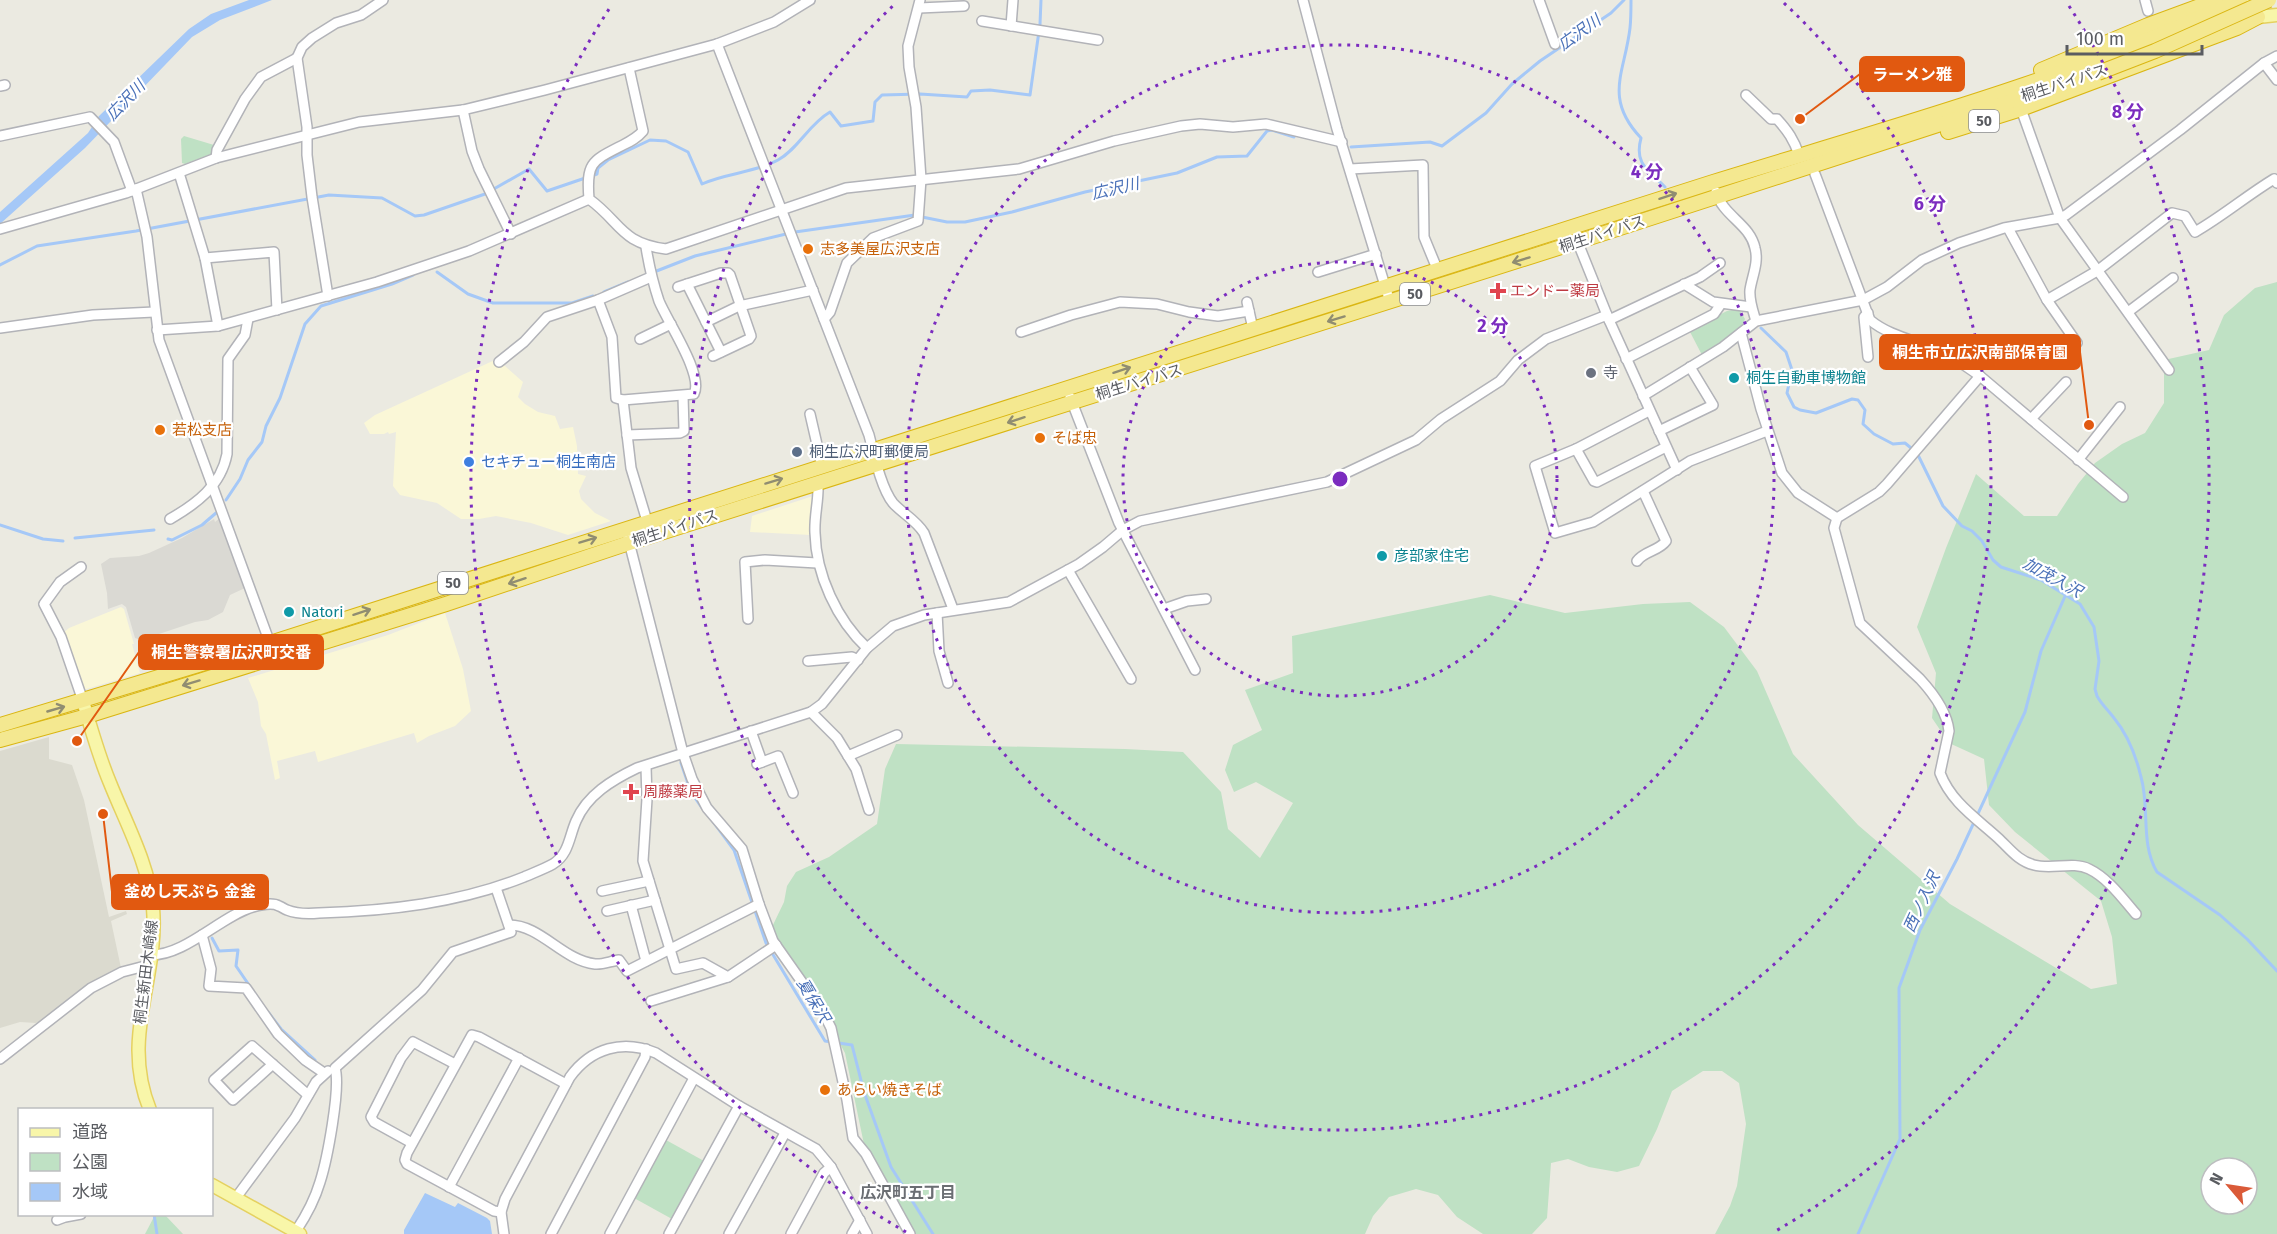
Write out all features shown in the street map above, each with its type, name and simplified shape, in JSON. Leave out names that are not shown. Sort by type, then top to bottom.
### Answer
[{"type":"highway","name":"50","points":[[1799,155],[1822,142],[2032,74],[2148,25],[2216,0]]},
{"type":"highway","name":"桐生バイパス","points":[[0,725],[270,642],[565,543],[625,529],[1572,227],[1716,193],[1918,132],[2096,66],[2240,0]]},
{"type":"highway","name":"桐生バイパス","points":[[0,740],[87,716],[446,604],[629,543],[1577,242],[1702,201],[1799,155],[2096,66],[2155,51],[2269,0]]},
{"type":"highway","name":"50","points":[[1716,193],[1815,174],[2021,109],[2236,28],[2258,17]]},
{"type":"main road","points":[[2250,0],[2258,17],[2277,15]]},
{"type":"main road","name":"桐生新田木崎線","points":[[83,701],[99,754],[139,855],[149,887],[154,919],[140,1019],[138,1051],[142,1084],[149,1108]]},
{"type":"main road","points":[[213,1186],[298,1233]]},
{"type":"street","points":[[328,296],[312,197],[307,127],[297,58],[302,47],[312,38],[336,23],[361,15],[383,0]]},
{"type":"street","points":[[0,229],[134,190],[216,158],[359,122],[463,110],[717,44],[774,22],[810,0]]},
{"type":"street","points":[[1011,26],[1013,0]]},
{"type":"street","points":[[1303,0],[1342,142],[1390,302]]},
{"type":"street","points":[[1539,0],[1555,44]]},
{"type":"street","points":[[2145,0],[2148,11]]},
{"type":"street","points":[[824,319],[830,312],[847,263],[873,238],[918,221],[921,179],[916,107],[908,46],[919,4],[964,6]]},
{"type":"street","points":[[982,21],[1098,40]]},
{"type":"street","points":[[717,44],[813,290],[890,498],[924,533],[953,609]]},
{"type":"street","points":[[1643,396],[1723,347],[1756,321],[1863,300],[1887,287],[1912,266],[1929,256],[1979,234],[2060,218],[2180,130],[2264,63],[2277,56]]},
{"type":"street","points":[[216,158],[245,99],[261,77],[297,58]]},
{"type":"street","points":[[2264,63],[2277,81]]},
{"type":"street","points":[[629,68],[643,131],[638,138],[602,156],[591,166],[588,180],[589,199],[621,231],[646,247],[666,249],[846,188],[1019,169],[1151,131],[1192,124],[1223,127],[1266,124],[1342,142]]},
{"type":"street","points":[[1746,94],[1771,119],[1777,119],[1789,132],[1799,155]]},
{"type":"street","points":[[2021,109],[2060,218],[2169,370]]},
{"type":"street","points":[[463,110],[475,160],[511,234]]},
{"type":"street","points":[[0,136],[86,117],[92,119],[114,142],[134,190],[147,237],[157,330],[275,657]]},
{"type":"street","points":[[1350,169],[1423,165],[1424,237],[1438,271]]},
{"type":"street","points":[[179,173],[205,258],[218,326]]},
{"type":"street","points":[[1815,174],[1870,320],[1883,329],[1944,353],[1980,376],[2123,497]]},
{"type":"street","points":[[2047,300],[2097,271],[2172,213],[2185,216],[2195,232],[2274,179],[2277,183]]},
{"type":"street","points":[[1716,193],[1722,208],[1743,227],[1752,239],[1755,248],[1756,265],[1750,292],[1751,307],[1756,321]]},
{"type":"street","points":[[157,330],[218,326],[328,296],[469,251],[589,199]]},
{"type":"street","points":[[1572,227],[1608,318],[1677,470]]},
{"type":"street","points":[[2008,228],[2047,300],[2077,343]]},
{"type":"street","points":[[598,300],[612,337],[616,398],[623,400],[694,394],[696,386],[692,366],[670,324],[651,277],[646,247]]},
{"type":"street","points":[[205,258],[274,252],[277,310]]},
{"type":"street","points":[[1318,272],[1376,254]]},
{"type":"street","points":[[0,1059],[92,988],[202,935],[250,908],[278,904],[284,910],[292,912],[318,914],[431,903],[496,888],[554,863],[570,842],[576,821],[586,805],[599,791],[618,777],[683,753],[811,712],[822,704],[867,648],[893,626],[911,618],[953,609],[1009,602],[1103,548],[1123,530],[1150,518],[1327,482],[1416,440],[1442,419],[1500,381],[1518,360],[1546,339],[1608,318],[1700,277],[1720,263]]},
{"type":"street","points":[[721,273],[728,273],[739,306],[751,336],[717,354],[706,322],[683,286],[721,273]]},
{"type":"street","points":[[500,362],[524,342],[547,317],[598,300],[651,277]]},
{"type":"street","points":[[2128,312],[2173,278]]},
{"type":"street","points":[[1684,284],[1713,302],[1751,307]]},
{"type":"street","points":[[706,322],[739,306],[813,290]]},
{"type":"street","points":[[1021,332],[1120,302],[1156,304],[1218,316],[1248,307],[1253,329]]},
{"type":"street","points":[[1626,359],[1714,314],[1721,304]]},
{"type":"street","points":[[0,328],[93,315],[154,312]]},
{"type":"street","points":[[1868,313],[1864,316],[1868,357]]},
{"type":"street","points":[[170,519],[194,506],[221,473],[227,454],[228,359],[245,335],[248,319]]},
{"type":"street","points":[[640,339],[670,324]]},
{"type":"street","points":[[1741,333],[1767,431],[1782,473],[1791,486],[1837,518]]},
{"type":"street","points":[[1659,431],[1713,405],[1690,367]]},
{"type":"street","points":[[1980,376],[1879,492],[1837,518],[1834,528],[1860,623],[1929,689],[1949,730],[1940,773],[1948,790],[1964,808],[2013,854],[2028,864],[2082,866],[2089,869],[2104,880],[2136,914]]},
{"type":"street","points":[[2031,419],[2066,382]]},
{"type":"street","points":[[1066,388],[1123,530],[1195,670]]},
{"type":"street","points":[[627,435],[684,431],[683,396]]},
{"type":"street","points":[[623,400],[633,474],[647,521]]},
{"type":"street","points":[[2078,460],[2120,407]]},
{"type":"street","points":[[1649,411],[1576,449],[1535,466],[1555,533],[1593,522],[1690,461],[1767,431]]},
{"type":"street","points":[[810,414],[822,466]]},
{"type":"street","points":[[1576,449],[1594,481],[1597,482],[1666,447]]},
{"type":"street","points":[[818,483],[814,534],[818,563],[831,600],[857,639],[867,648]]},
{"type":"street","points":[[1637,561],[1641,556],[1666,541],[1643,491]]},
{"type":"street","points":[[625,529],[683,753],[692,779],[706,808],[742,849],[759,904],[776,945],[823,1012],[831,1028],[848,1100],[854,1138],[866,1154],[910,1234]]},
{"type":"street","points":[[748,619],[745,562],[765,560],[818,563]]},
{"type":"street","points":[[81,567],[60,582],[44,604],[61,637],[83,701]]},
{"type":"street","points":[[1068,570],[1131,679]]},
{"type":"street","points":[[1164,609],[1187,601],[1206,599]]},
{"type":"street","points":[[937,613],[939,651],[948,683]]},
{"type":"street","points":[[808,661],[852,657],[858,660]]},
{"type":"street","points":[[811,712],[837,738],[848,756],[856,770],[869,810]]},
{"type":"street","points":[[751,731],[759,763],[778,756],[793,793]]},
{"type":"street","points":[[848,756],[897,735]]},
{"type":"street","points":[[646,766],[647,799],[643,861],[676,969],[703,963],[728,977]]},
{"type":"street","points":[[602,891],[649,881]]},
{"type":"street","points":[[235,1199],[276,1145],[324,1073],[335,1068],[422,990],[453,952],[511,932],[496,888]]},
{"type":"street","points":[[607,911],[655,900]]},
{"type":"street","points":[[509,925],[528,928],[569,957],[596,965],[619,960],[627,970],[759,904]]},
{"type":"street","points":[[631,905],[646,961]]},
{"type":"street","points":[[202,935],[211,969],[209,986],[246,988],[278,1034],[305,1060],[324,1073]]},
{"type":"street","points":[[651,1001],[728,977],[776,945]]},
{"type":"street","points":[[501,1212],[494,1211],[405,1162],[405,1156],[472,1035],[566,1084]]},
{"type":"street","points":[[412,1143],[371,1120],[371,1114],[411,1043],[455,1064]]},
{"type":"street","points":[[273,1064],[233,1100],[214,1080],[252,1046],[273,1064],[308,1095]]},
{"type":"street","points":[[504,1234],[501,1212],[505,1199],[566,1084],[579,1066],[601,1051],[623,1046],[646,1049],[739,1106],[816,1149],[831,1167],[867,1234]]},
{"type":"street","points":[[551,1234],[645,1057],[646,1049]]},
{"type":"street","points":[[449,1187],[519,1058]]},
{"type":"street","points":[[298,1233],[318,1190],[323,1171],[335,1098],[335,1068]]},
{"type":"street","points":[[610,1234],[694,1078]]},
{"type":"street","points":[[669,1234],[739,1106]]},
{"type":"street","points":[[729,1234],[785,1132]]},
{"type":"street","points":[[791,1234],[824,1173],[831,1167]]},
{"type":"street","points":[[57,1220],[65,1216]]},
{"type":"street","points":[[852,1234],[860,1220]]},
{"type":"shaded area","points":[[497,359],[523,382],[518,397],[525,404],[538,412],[555,416],[560,429],[573,427],[577,446],[578,474],[586,476],[579,491],[581,499],[595,513],[611,521],[568,535],[531,523],[496,516],[461,519],[437,503],[400,495],[393,486],[396,432],[370,434],[364,423],[375,415]]},
{"type":"shaded area","points":[[813,496],[811,535],[750,532],[752,516]]},
{"type":"shaded area","points":[[220,518],[245,588],[230,595],[223,612],[208,620],[195,622],[144,641],[135,638],[126,607],[122,604],[108,609],[101,564],[110,558],[149,553]]},
{"type":"shaded area","points":[[121,607],[124,609],[140,673],[83,690],[63,633],[69,628]]},
{"type":"shaded area","points":[[445,613],[463,669],[471,711],[455,726],[417,743],[414,733],[318,762],[315,751],[277,761],[280,778],[275,780],[266,734],[261,726],[258,702],[248,678],[388,635]]},
{"type":"shaded area","points":[[49,737],[49,759],[72,765],[84,800],[109,917],[126,911],[127,914],[111,921],[121,968],[98,978],[50,1017],[36,1023],[20,1022],[0,1028],[0,751]]},
{"type":"green space","points":[[184,136],[214,145],[214,153],[185,164],[182,163],[181,139]]},
{"type":"green space","points":[[2277,282],[2277,1234],[1715,1234],[1730,1206],[1737,1186],[1746,1124],[1739,1083],[1722,1071],[1703,1071],[1672,1091],[1639,1166],[1617,1172],[1589,1167],[1568,1159],[1551,1163],[1547,1218],[1532,1234],[1483,1234],[1457,1217],[1438,1195],[1416,1189],[1389,1197],[1373,1216],[1365,1234],[911,1234],[866,1154],[845,1053],[823,1012],[776,940],[772,927],[784,902],[787,886],[796,872],[829,857],[877,824],[885,769],[896,744],[1183,752],[1221,792],[1228,829],[1260,858],[1293,803],[1256,782],[1234,792],[1225,770],[1233,745],[1262,730],[1245,690],[1293,673],[1292,636],[1490,595],[1565,613],[1643,604],[1690,602],[1724,627],[1757,671],[1793,754],[1858,825],[1950,904],[2091,989],[2117,984],[2112,937],[2101,901],[2015,832],[1989,805],[1984,759],[1949,743],[1932,718],[1936,673],[1917,627],[1976,474],[2024,516],[2057,516],[2095,463],[2122,444],[2145,433],[2164,403],[2164,360],[2209,350],[2224,315],[2255,288]]},
{"type":"green space","points":[[1739,309],[1745,319],[1740,330],[1702,355],[1689,330],[1727,311]]},
{"type":"green space","points":[[666,1140],[704,1161],[672,1219],[634,1198]]},
{"type":"green space","points":[[154,1216],[166,1216],[183,1234],[145,1234]]},
{"type":"water","points":[[249,0],[272,0],[220,20],[192,37],[85,148],[0,224],[0,212],[88,133],[99,116],[189,29],[211,14]]},
{"type":"water","points":[[425,1193],[455,1207],[458,1203],[487,1218],[490,1221],[492,1234],[404,1234],[404,1230]]},
{"type":"waterway","points":[[0,265],[37,246],[136,231],[329,195],[382,198],[415,216],[424,215],[485,194],[529,169],[547,191],[597,174],[598,168],[608,160],[650,140],[666,141],[688,152],[702,184],[759,168],[778,160],[792,150],[816,123],[830,112],[841,126],[873,121],[875,102],[882,95],[920,94],[967,97],[971,91],[990,90],[1030,95],[1041,0]]},
{"type":"waterway","name":"広沢川","points":[[1351,147],[1430,142],[1442,146],[1486,113],[1512,84],[1540,61],[1611,13],[1624,0]]},
{"type":"waterway","name":"加茂入沢","points":[[1631,0],[1630,28],[1619,84],[1620,97],[1629,124],[1641,138],[1639,147],[1641,160],[1648,171],[1665,187]]},
{"type":"waterway","name":"広沢川","points":[[922,217],[947,222],[965,222],[1012,212],[1085,192],[1177,173],[1217,157],[1247,156],[1267,131],[1272,130],[1294,137]]},
{"type":"waterway","name":"広沢川","points":[[795,232],[915,215]]},
{"type":"waterway","name":"広沢川","points":[[654,272],[695,256],[786,234]]},
{"type":"waterway","name":"広沢川","points":[[437,272],[468,294],[493,303],[572,303],[593,296]]},
{"type":"waterway","name":"広沢川","points":[[226,500],[240,479],[248,460],[262,442],[266,426],[280,398],[305,324],[321,306],[392,284],[413,275]]},
{"type":"waterway","name":"広沢川","points":[[604,292],[628,282]]},
{"type":"waterway","name":"西ノ入沢","points":[[1761,328],[1786,352],[1792,370],[1787,393],[1794,407],[1816,413],[1852,399],[1858,400],[1865,410],[1863,424],[1874,434],[1893,444],[1905,443],[1918,455],[1943,506],[1962,526],[1972,531],[1982,541],[1993,560],[2001,567],[2041,580],[2080,604],[2094,627],[2099,661],[2095,689],[2097,696],[2123,731],[2139,769],[2144,789],[2149,849],[2157,872],[2220,915],[2247,939],[2277,971]]},
{"type":"waterway","name":"広沢川","points":[[168,539],[172,540],[202,525],[216,513]]},
{"type":"waterway","points":[[0,525],[43,539],[63,541]]},
{"type":"waterway","name":"広沢川","points":[[75,538],[154,530]]},
{"type":"waterway","name":"西ノ入沢","points":[[1858,1234],[1900,1139],[1899,988],[1920,930],[1957,859],[2025,712],[2041,651],[2066,594]]},
{"type":"waterway","name":"夏保沢","points":[[681,763],[691,792],[702,808]]},
{"type":"waterway","name":"夏保沢","points":[[712,820],[734,850],[766,943],[825,1041],[852,1045],[864,1092],[891,1167],[933,1234]]},
{"type":"waterway","points":[[212,938],[219,951],[238,950],[236,966],[249,985]]},
{"type":"waterway","points":[[268,1012],[281,1029],[315,1060]]},
{"type":"waterway","points":[[154,1216],[157,1234]]},
{"type":"place","name":"ラーメン雅","points":[[1800,119]]},
{"type":"place","name":"志多美屋広沢支店","points":[[808,249]]},
{"type":"place","name":"エンドー薬局","points":[[1498,291]]},
{"type":"place","name":"寺","points":[[1591,373]]},
{"type":"place","name":"桐生自動車博物館","points":[[1734,378]]},
{"type":"place","name":"桐生市立広沢南部保育園","points":[[2089,425]]},
{"type":"place","name":"若松支店","points":[[160,430]]},
{"type":"place","name":"そば忠","points":[[1040,438]]},
{"type":"place","name":"桐生広沢町郵便局","points":[[797,452]]},
{"type":"place","name":"セキチュー桐生南店","points":[[469,462]]},
{"type":"place","name":"彦部家住宅","points":[[1382,556]]},
{"type":"place","name":"Natori","points":[[289,612]]},
{"type":"place","name":"桐生警察署広沢町交番","points":[[77,741]]},
{"type":"place","name":"周藤薬局","points":[[631,792]]},
{"type":"place","name":"釜めし天ぷら 金釜","points":[[103,814]]},
{"type":"place","name":"あらい焼きそば","points":[[825,1090]]},
{"type":"district","name":"広沢町五丁目","points":[[908,1192]]}]
